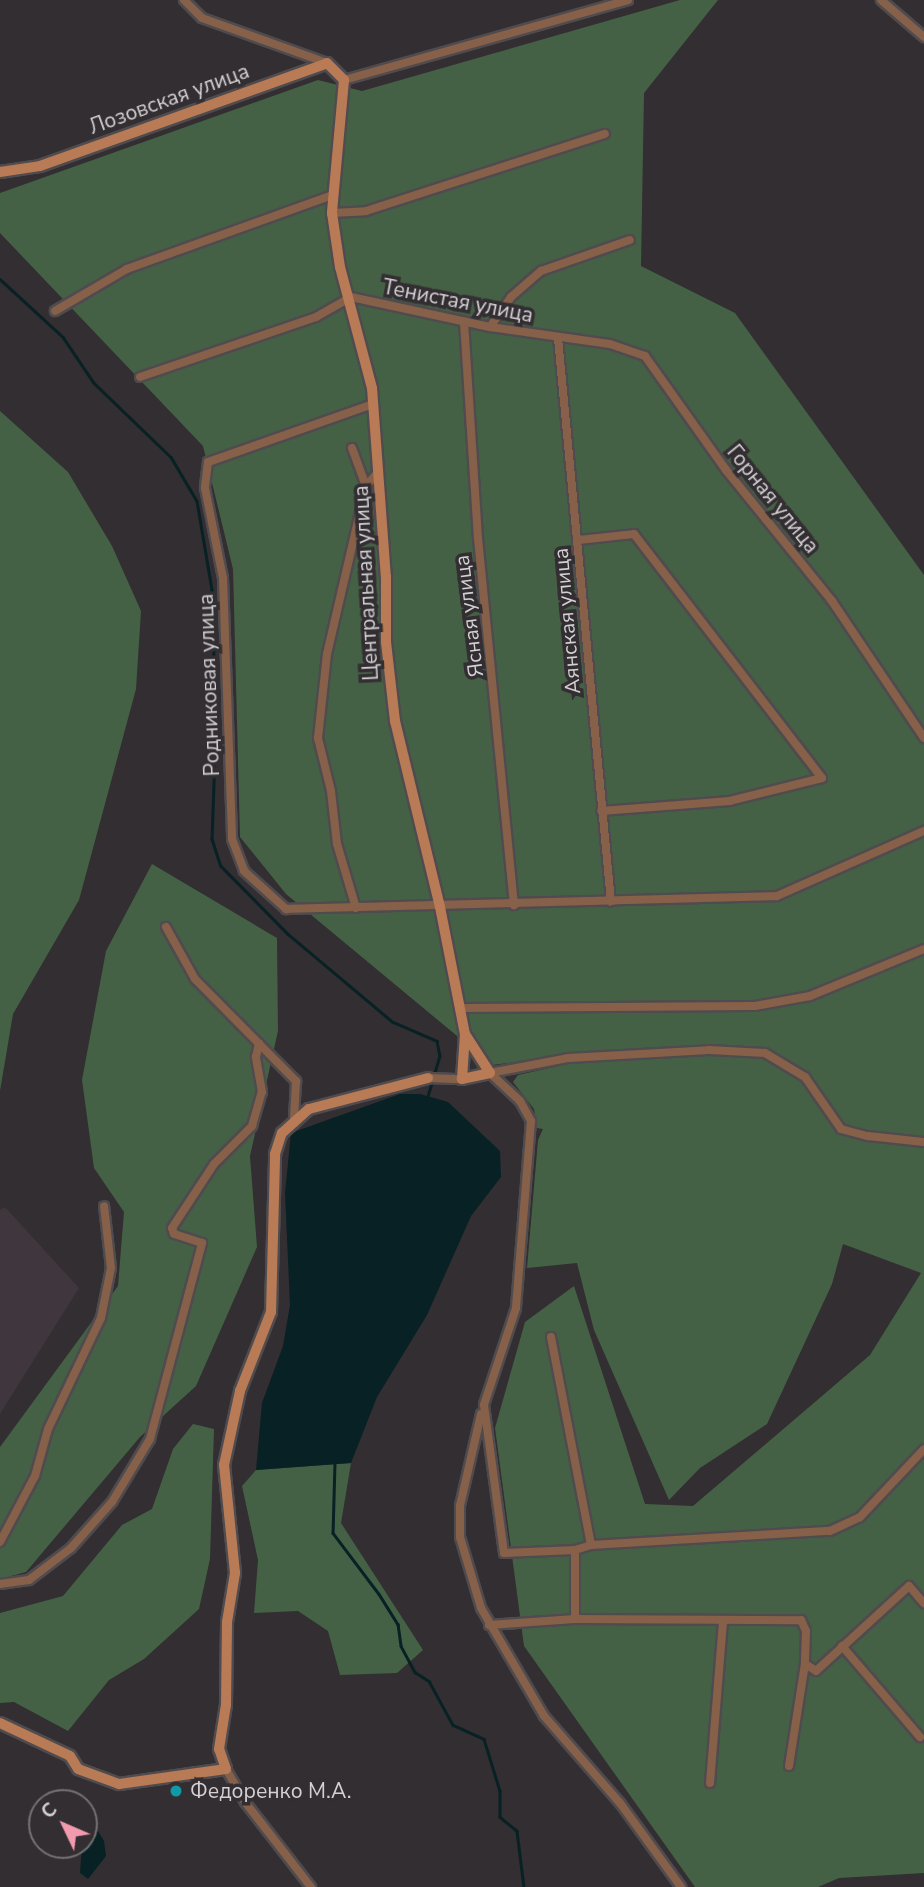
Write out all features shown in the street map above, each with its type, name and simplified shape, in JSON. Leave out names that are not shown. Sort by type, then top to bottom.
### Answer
[{"type":"main road","points":[[327,63],[344,80]]},
{"type":"main road","name":"Лозовская улица","points":[[0,173],[40,166],[327,63]]},
{"type":"main road","name":"Центральная улица","points":[[344,80],[332,213],[340,267],[351,297],[373,404],[386,642],[395,721],[440,907],[465,1034],[491,1073]]},
{"type":"main road","points":[[465,1034],[463,1079],[491,1073]]},
{"type":"main road","points":[[210,1772],[219,1749],[226,1705],[227,1622],[235,1573],[224,1465],[240,1391],[271,1312],[275,1154],[295,1118],[324,1104],[428,1078]]},
{"type":"main road","points":[[0,1723],[70,1756],[78,1769],[119,1784],[226,1769],[219,1749]]},
{"type":"street","points":[[184,0],[202,18],[327,63]]},
{"type":"street","points":[[344,80],[628,0]]},
{"type":"street","points":[[881,0],[924,37]]},
{"type":"street","points":[[332,213],[366,211],[606,134]]},
{"type":"street","points":[[55,311],[127,269],[334,195]]},
{"type":"street","points":[[490,327],[511,297],[541,271],[575,255],[630,240]]},
{"type":"street","points":[[140,377],[316,317],[351,297]]},
{"type":"street","name":"Тенистая улица","points":[[351,297],[464,322],[558,338]]},
{"type":"street","name":"Ясная улица","points":[[464,322],[478,538],[514,905]]},
{"type":"street","name":"Аянская улица","points":[[558,338],[611,902]]},
{"type":"street","name":"Горная улица","points":[[558,338],[610,344],[645,356],[726,470],[832,601],[924,738]]},
{"type":"street","name":"Родниковая улица","points":[[373,404],[208,462],[205,488],[223,578],[232,839],[244,871],[286,909],[777,896],[924,831]]},
{"type":"street","points":[[352,448],[366,486]]},
{"type":"street","points":[[356,908],[337,844],[331,792],[317,738],[327,654],[366,486],[378,472]]},
{"type":"street","points":[[578,540],[634,534],[822,778],[730,801],[601,811]]},
{"type":"street","points":[[166,927],[195,979],[296,1082],[295,1118]]},
{"type":"street","points":[[461,1008],[755,1006],[810,996],[924,949]]},
{"type":"street","points":[[0,1584],[29,1580],[71,1548],[111,1502],[150,1438],[202,1243],[174,1234],[172,1228],[214,1164],[252,1126],[262,1092],[256,1057],[259,1043]]},
{"type":"street","points":[[491,1073],[568,1058],[709,1049],[765,1053],[805,1077],[841,1129],[868,1136],[924,1142]]},
{"type":"street","points":[[491,1073],[520,1101],[531,1121],[516,1308],[484,1405],[460,1506],[460,1537],[489,1625],[544,1716],[620,1803],[681,1887]]},
{"type":"street","points":[[428,1078],[463,1079]]},
{"type":"street","points":[[0,1542],[35,1476],[48,1429],[102,1318],[111,1268],[104,1206]]},
{"type":"street","points":[[551,1337],[591,1545]]},
{"type":"street","points":[[484,1405],[504,1552],[575,1550],[591,1545],[830,1531],[860,1517],[924,1450]]},
{"type":"street","points":[[575,1550],[575,1619]]},
{"type":"street","points":[[806,1664],[816,1671],[909,1586],[924,1603]]},
{"type":"street","points":[[489,1625],[575,1619],[723,1622],[801,1620],[806,1631],[806,1664],[789,1766]]},
{"type":"street","points":[[710,1783],[723,1622]]},
{"type":"street","points":[[842,1647],[919,1737]]},
{"type":"street","points":[[226,1769],[232,1782],[312,1887]]},
{"type":"street","points":[[210,1772],[232,1782]]},
{"type":"shaded area","points":[[5,1207],[79,1288],[0,1414],[0,1210]]},
{"type":"green space","points":[[680,0],[718,0],[644,93],[641,266],[735,313],[924,575],[924,1873],[839,1878],[818,1887],[695,1887],[524,1646],[495,1428],[525,1322],[574,1286],[645,1504],[693,1506],[870,1355],[921,1273],[843,1244],[832,1284],[767,1424],[700,1468],[669,1500],[594,1330],[577,1263],[527,1268],[538,1140],[543,1129],[537,1128],[534,1109],[513,1082],[518,1075],[585,1060],[586,1053],[492,1065],[286,894],[240,837],[233,569],[203,446],[0,233],[0,193],[318,80],[362,91]]},
{"type":"green space","points":[[0,411],[68,472],[112,546],[141,611],[136,689],[79,900],[13,1014],[0,1091]]},
{"type":"green space","points":[[152,864],[277,938],[278,1031],[250,1156],[257,1247],[196,1386],[140,1437],[26,1572],[0,1579],[0,1447],[118,1286],[124,1212],[94,1168],[82,1080],[106,951]]},
{"type":"green space","points":[[193,1424],[214,1429],[210,1559],[199,1609],[144,1659],[109,1680],[68,1731],[14,1702],[0,1703],[0,1613],[63,1596],[122,1525],[152,1509],[173,1449]]},
{"type":"green space","points":[[351,1463],[341,1523],[423,1650],[397,1673],[340,1675],[328,1631],[298,1611],[254,1613],[258,1560],[242,1486],[256,1470]]},
{"type":"water","points":[[400,1094],[420,1094],[448,1102],[500,1151],[501,1177],[471,1216],[427,1315],[377,1397],[351,1463],[256,1470],[262,1403],[283,1346],[290,1305],[285,1193],[291,1133]]},
{"type":"water","points":[[98,1831],[104,1841],[106,1856],[88,1879],[80,1873],[81,1859],[98,1859]]},
{"type":"waterway","points":[[0,279],[63,337],[94,383],[171,457],[197,501],[212,590],[216,726],[212,839],[221,866],[288,934],[393,1022],[437,1041],[440,1056],[427,1100]]},
{"type":"waterway","points":[[335,1463],[333,1533],[398,1624],[401,1646],[415,1672],[429,1681],[453,1725],[484,1739],[500,1791],[500,1817],[517,1831],[524,1887]]},
{"type":"place","name":"Федоренко М.А.","points":[[176,1791]]}]
